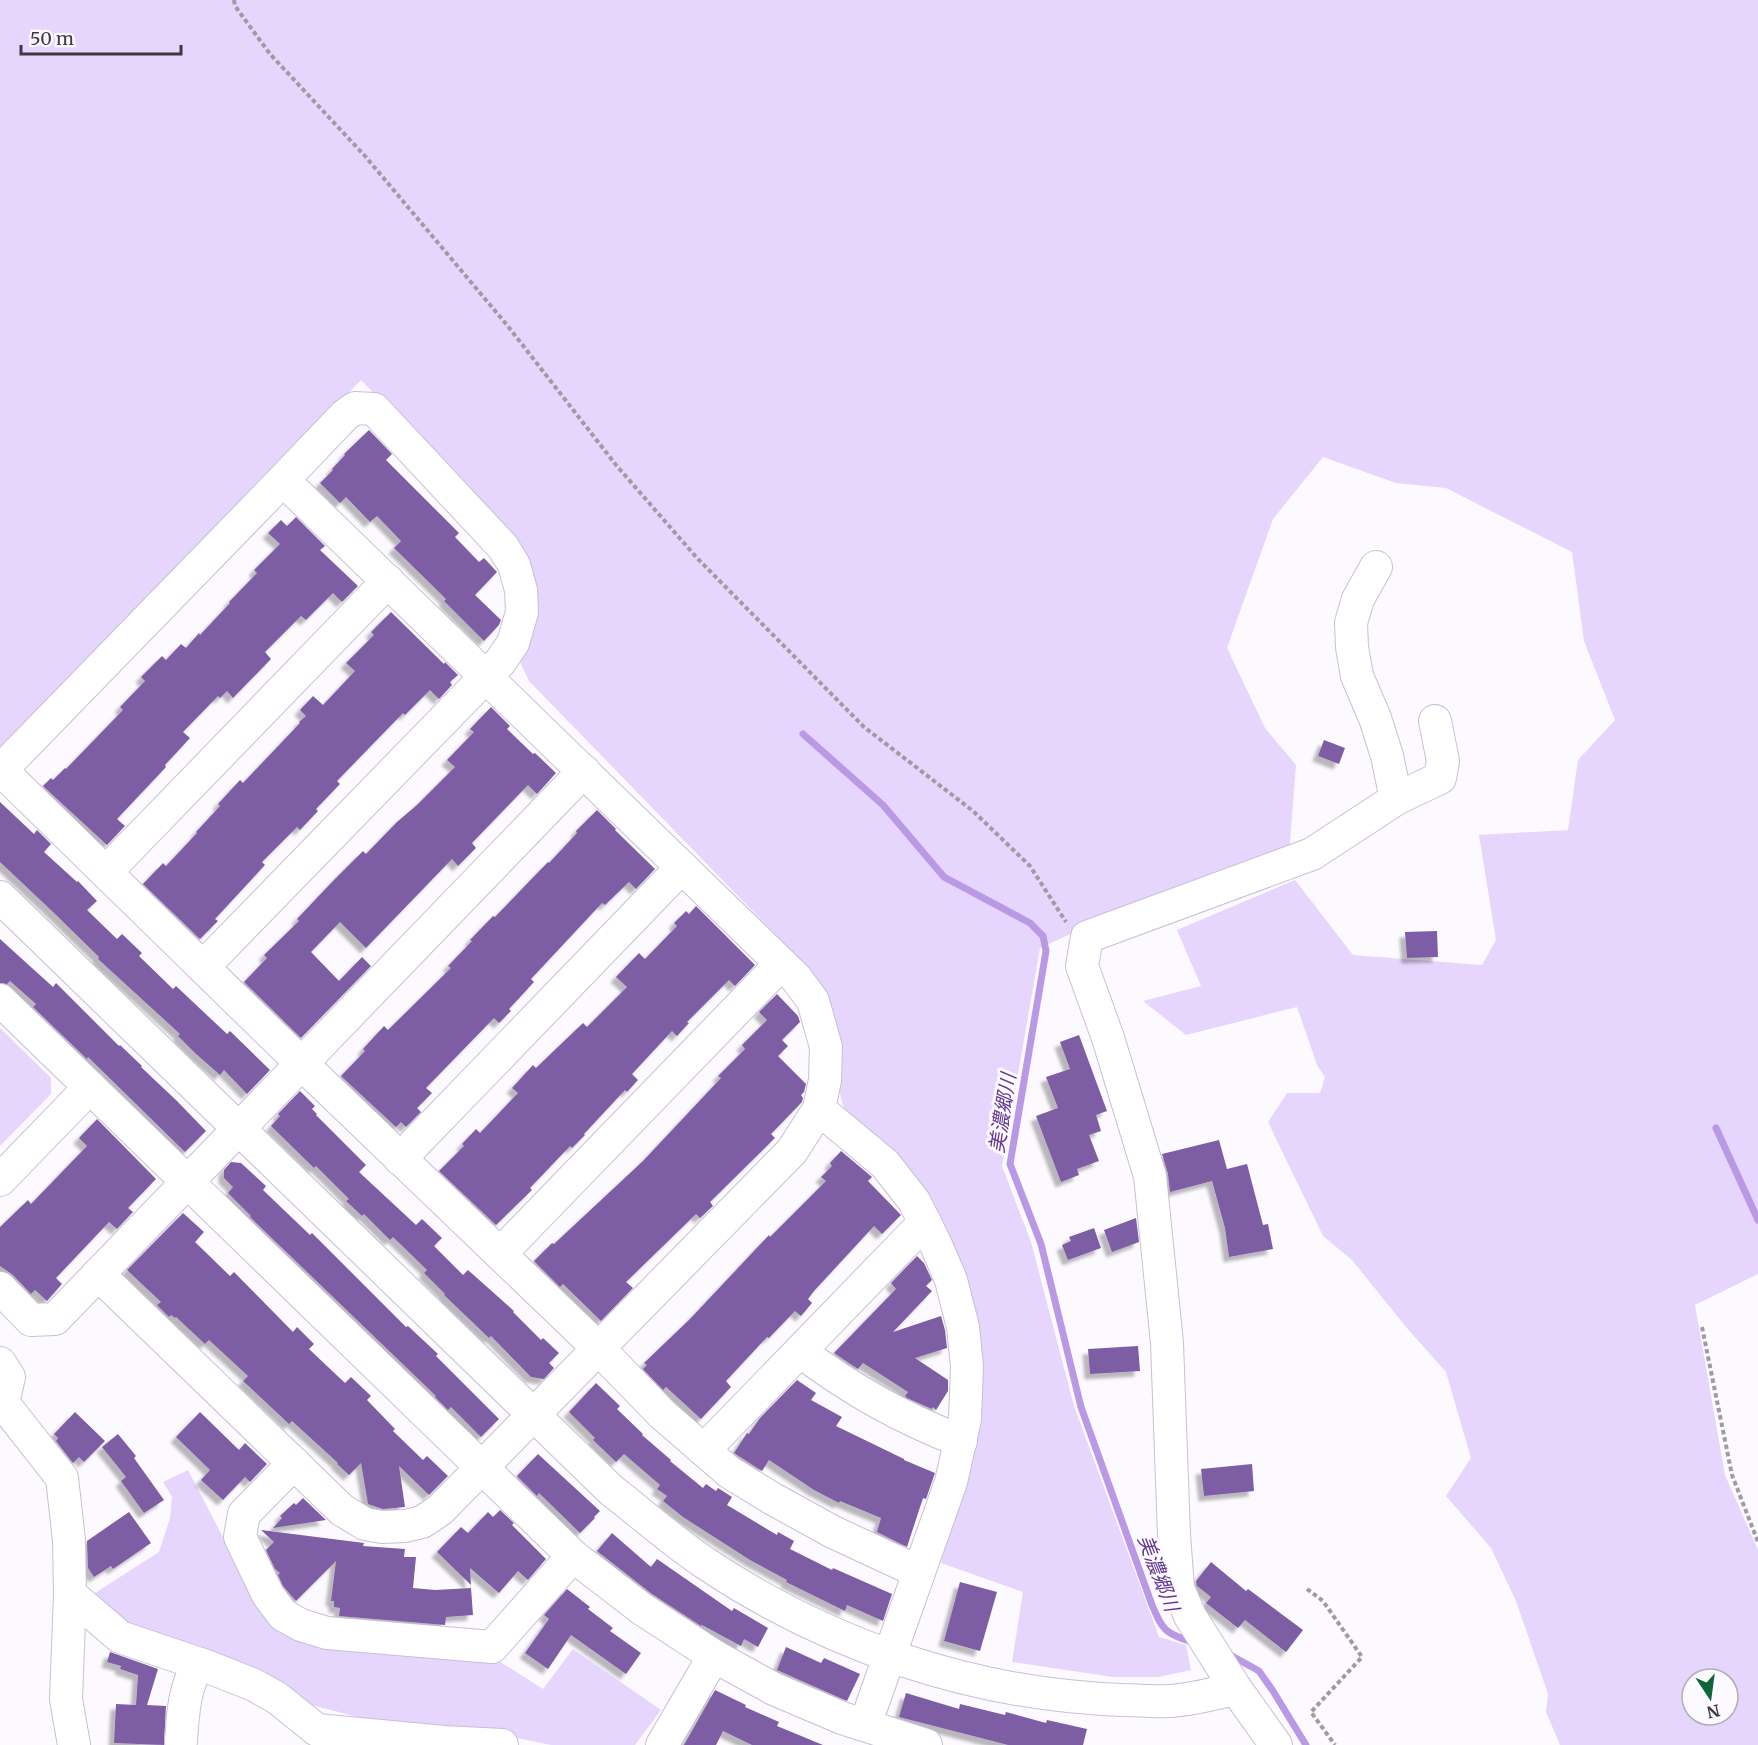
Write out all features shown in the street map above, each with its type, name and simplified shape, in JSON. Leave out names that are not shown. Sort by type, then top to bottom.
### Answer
[{"type":"street","points":[[203,967],[500,663],[513,643],[522,612],[521,590],[514,565],[503,547],[374,409],[355,408],[345,415],[1,770],[301,1063],[598,1348],[662,1414],[729,1472],[833,1532],[919,1572]]},
{"type":"street","points":[[98,1274],[342,1510],[365,1524],[382,1527],[405,1526],[422,1522],[440,1510],[792,1151],[819,1109],[825,1080],[826,1047],[813,1001],[796,978],[283,480]]},
{"type":"street","points":[[1376,567],[1358,598],[1351,623],[1352,647],[1357,676],[1375,718],[1387,756],[1396,799]]},
{"type":"street","points":[[106,872],[388,581]]},
{"type":"street","points":[[1276,1745],[1236,1689],[1190,1616],[1178,1588],[1167,1342],[1150,1176],[1108,1038],[1082,966],[1087,937],[1133,918],[1312,854],[1396,799],[1440,778],[1443,761],[1435,721]]},
{"type":"street","points":[[0,1288],[31,1320],[55,1319],[584,771]]},
{"type":"street","points":[[400,1158],[682,867]]},
{"type":"street","points":[[5,912],[239,1128],[611,1490],[704,1562],[809,1624],[888,1656],[943,1674],[1008,1688],[1088,1699],[1170,1701],[1236,1689]]},
{"type":"street","points":[[500,1254],[781,964]]},
{"type":"street","points":[[0,999],[573,1556],[642,1610],[714,1656],[774,1689],[842,1718],[926,1745]]},
{"type":"street","points":[[0,1180],[90,1087]]},
{"type":"street","points":[[819,1109],[885,1164],[914,1201],[951,1280],[963,1326],[967,1366],[965,1419],[951,1482],[865,1725]]},
{"type":"street","points":[[704,1450],[925,1222]]},
{"type":"street","points":[[801,1352],[837,1378],[885,1407],[924,1427],[961,1441]]},
{"type":"street","points":[[0,1363],[9,1377],[3,1403],[62,1478],[69,1540],[70,1594],[66,1699],[74,1745]]},
{"type":"street","points":[[294,1463],[244,1514],[240,1537],[268,1595],[283,1616],[301,1625],[327,1633],[492,1647],[573,1556]]},
{"type":"street","points":[[70,1594],[120,1637],[254,1685],[277,1698],[317,1738],[502,1745]]},
{"type":"street","points":[[662,1745],[714,1656]]},
{"type":"street","points":[[181,1741],[183,1705],[190,1680],[198,1664]]},
{"type":"path","points":[[234,0],[235,6],[270,54],[365,156],[507,325],[616,465],[697,558],[864,727],[974,811],[1030,866],[1071,930],[1087,937]]},
{"type":"path","points":[[1702,1328],[1732,1475],[1758,1542]]},
{"type":"path","points":[[1307,1589],[1323,1601],[1362,1657],[1311,1712],[1335,1745]]},
{"type":"shaded area","points":[[0,0],[1758,0],[1758,1274],[1695,1305],[1725,1475],[1758,1550],[1758,1745],[1560,1745],[1546,1712],[1548,1694],[1516,1601],[1491,1548],[1446,1496],[1471,1458],[1446,1372],[1352,1260],[1323,1236],[1268,1122],[1287,1093],[1320,1093],[1325,1077],[1317,1065],[1297,1007],[1186,1035],[1143,1001],[1201,986],[1177,930],[1295,880],[1353,955],[1482,965],[1496,940],[1479,835],[1568,830],[1578,760],[1615,720],[1584,641],[1572,552],[1446,488],[1396,483],[1323,457],[1273,519],[1227,648],[1265,728],[1296,765],[1289,854],[1114,914],[1040,948],[1002,1166],[1031,1242],[1074,1406],[1159,1637],[1186,1645],[1191,1670],[1158,1677],[1113,1677],[1012,1662],[1023,1592],[941,1563],[957,1495],[964,1293],[847,1121],[838,1086],[839,1039],[810,970],[529,681],[520,662],[529,639],[509,536],[361,380],[0,753]]},
{"type":"shaded area","points":[[0,1028],[51,1078],[51,1094],[0,1146]]},
{"type":"shaded area","points":[[188,1470],[238,1566],[278,1625],[494,1658],[543,1689],[573,1649],[661,1710],[635,1745],[551,1745],[499,1734],[373,1721],[296,1701],[107,1616],[95,1593],[159,1552],[170,1518],[172,1497],[163,1482]]},
{"type":"building","points":[[369,430],[392,454],[386,460],[459,533],[455,537],[479,562],[484,558],[497,572],[475,595],[501,620],[484,641],[444,601],[446,599],[394,548],[401,541],[377,516],[370,522],[346,497],[340,503],[320,483],[344,454]]},
{"type":"building","points":[[296,517],[325,546],[320,550],[358,586],[342,602],[333,593],[306,620],[301,616],[265,652],[271,659],[233,698],[227,691],[220,698],[218,696],[183,732],[190,738],[117,819],[125,826],[107,845],[43,786],[66,769],[123,710],[120,707],[145,681],[141,677],[162,656],[166,660],[181,644],[186,648],[199,633],[200,635],[257,573],[254,570],[280,544],[268,533],[281,520],[287,526]]},
{"type":"building","points":[[391,612],[458,675],[450,682],[452,685],[439,699],[430,690],[405,715],[403,713],[337,781],[340,784],[316,809],[318,811],[300,830],[297,827],[262,862],[265,865],[215,919],[218,921],[200,939],[143,884],[163,863],[166,866],[197,833],[220,806],[218,804],[240,780],[243,783],[300,723],[306,716],[300,710],[313,696],[323,705],[355,671],[346,663],[374,635],[371,632]]},
{"type":"building","points":[[491,707],[510,726],[507,729],[556,773],[537,794],[528,785],[472,843],[476,848],[458,866],[452,859],[366,948],[340,922],[311,952],[339,981],[362,957],[371,966],[301,1038],[244,982],[267,958],[264,955],[299,921],[297,919],[333,881],[363,851],[366,854],[455,767],[447,760],[474,732],[470,729]]},
{"type":"building","points":[[1324,740],[1345,748],[1339,764],[1318,756]]},
{"type":"building","points":[[0,802],[34,834],[37,830],[51,844],[44,852],[97,901],[87,910],[117,939],[122,934],[142,953],[139,956],[173,989],[176,986],[227,1034],[230,1031],[270,1070],[247,1094],[224,1070],[220,1075],[195,1053],[178,1036],[180,1034],[98,959],[99,957],[0,862]]},
{"type":"building","points":[[597,810],[655,869],[636,889],[629,882],[605,905],[602,903],[531,979],[534,982],[509,1009],[511,1011],[499,1023],[494,1018],[426,1088],[432,1093],[417,1108],[421,1112],[406,1127],[401,1122],[396,1127],[341,1076],[365,1051],[363,1049],[384,1026],[388,1030],[451,968],[448,966],[472,941],[470,940],[549,863]]},
{"type":"building","points":[[696,906],[755,965],[735,986],[729,980],[687,1022],[689,1023],[677,1036],[672,1031],[632,1074],[638,1080],[627,1092],[625,1090],[572,1148],[570,1146],[530,1188],[532,1190],[496,1225],[439,1171],[464,1146],[462,1144],[476,1129],[480,1133],[518,1093],[512,1088],[533,1065],[536,1068],[583,1023],[587,1027],[627,987],[616,977],[639,953],[645,959],[677,926],[674,923],[686,911],[689,914]]},
{"type":"building","points":[[1437,931],[1438,957],[1407,958],[1405,932]]},
{"type":"building","points":[[0,939],[53,987],[56,983],[206,1131],[185,1152],[33,1007],[36,1004],[10,981],[7,984],[0,983]]},
{"type":"building","points":[[777,994],[798,1016],[800,1022],[782,1040],[788,1046],[778,1056],[806,1084],[801,1095],[802,1102],[771,1134],[775,1138],[710,1202],[713,1206],[700,1218],[696,1214],[626,1282],[633,1288],[601,1321],[563,1284],[560,1287],[534,1261],[643,1161],[721,1078],[718,1076],[745,1049],[742,1045],[767,1020],[759,1012]]},
{"type":"building","points":[[1079,1035],[1107,1111],[1096,1115],[1101,1131],[1089,1135],[1099,1161],[1077,1169],[1079,1175],[1061,1182],[1036,1116],[1058,1108],[1046,1077],[1070,1069],[1060,1042]]},
{"type":"building","points":[[300,1091],[315,1106],[312,1109],[316,1115],[366,1165],[359,1172],[416,1225],[422,1219],[442,1238],[434,1246],[463,1275],[468,1270],[514,1311],[541,1340],[543,1338],[559,1353],[549,1363],[554,1368],[544,1379],[531,1377],[491,1336],[489,1338],[444,1295],[424,1273],[427,1270],[393,1237],[390,1240],[364,1214],[362,1216],[346,1201],[349,1199],[316,1166],[314,1168],[271,1126],[280,1116],[278,1114]]},
{"type":"building","points":[[97,1119],[156,1179],[128,1208],[133,1212],[117,1229],[109,1222],[56,1278],[62,1284],[47,1301],[35,1290],[31,1294],[13,1275],[0,1266],[0,1227],[28,1200],[31,1204],[87,1146],[79,1138]]},
{"type":"building","points":[[1219,1140],[1227,1169],[1247,1164],[1263,1225],[1268,1224],[1273,1249],[1229,1257],[1225,1228],[1212,1181],[1170,1192],[1162,1154]]},
{"type":"building","points":[[841,1151],[872,1177],[868,1181],[901,1215],[882,1234],[874,1226],[814,1291],[808,1299],[812,1303],[801,1316],[795,1311],[726,1381],[731,1387],[701,1419],[666,1387],[663,1390],[643,1369],[647,1365],[644,1363],[690,1319],[769,1235],[770,1237],[826,1181],[821,1177],[832,1166],[830,1163]]},
{"type":"building","points":[[231,1162],[241,1163],[266,1186],[263,1190],[310,1235],[312,1233],[406,1327],[408,1326],[438,1354],[436,1356],[499,1419],[481,1437],[451,1407],[448,1410],[228,1193],[233,1187],[224,1178],[224,1170]]},
{"type":"building","points":[[183,1213],[204,1232],[195,1242],[230,1276],[234,1272],[293,1332],[297,1327],[314,1344],[309,1349],[345,1383],[351,1377],[371,1396],[367,1400],[395,1429],[393,1431],[423,1460],[427,1456],[448,1476],[429,1495],[399,1466],[405,1507],[383,1509],[368,1504],[361,1463],[349,1475],[292,1421],[289,1424],[243,1381],[248,1376],[209,1340],[205,1344],[176,1317],[171,1315],[169,1317],[157,1305],[161,1302],[127,1270]]},
{"type":"building","points":[[1136,1218],[1139,1242],[1112,1252],[1104,1230]]},
{"type":"building","points":[[1094,1228],[1101,1248],[1068,1260],[1062,1245],[1071,1241],[1069,1237]]},
{"type":"building","points":[[917,1256],[924,1263],[932,1280],[926,1286],[932,1291],[893,1332],[941,1316],[947,1348],[915,1358],[948,1380],[948,1391],[936,1410],[907,1398],[905,1396],[908,1392],[863,1363],[858,1369],[834,1353],[896,1289],[891,1283]]},
{"type":"building","points":[[1138,1346],[1140,1371],[1090,1374],[1088,1349]]},
{"type":"building","points":[[797,1380],[816,1393],[811,1400],[842,1417],[836,1426],[935,1473],[926,1499],[923,1498],[907,1547],[877,1532],[881,1518],[840,1501],[839,1503],[814,1490],[769,1460],[762,1471],[734,1453],[747,1433],[749,1434],[760,1418]]},
{"type":"building","points":[[596,1383],[620,1406],[617,1409],[642,1435],[703,1488],[706,1484],[732,1497],[727,1505],[777,1535],[778,1532],[794,1541],[790,1549],[832,1570],[833,1568],[892,1594],[883,1621],[847,1605],[845,1611],[786,1582],[787,1580],[750,1560],[683,1517],[663,1501],[667,1496],[657,1489],[660,1485],[624,1454],[616,1462],[569,1412]]},
{"type":"building","points":[[75,1412],[105,1441],[84,1462],[79,1457],[73,1463],[56,1441],[58,1438],[54,1434]]},
{"type":"building","points":[[200,1412],[239,1450],[245,1443],[267,1464],[250,1482],[245,1477],[223,1500],[201,1480],[210,1470],[176,1437]]},
{"type":"building","points":[[118,1434],[136,1456],[134,1458],[164,1500],[144,1513],[121,1481],[126,1477],[102,1447]]},
{"type":"building","points":[[538,1454],[600,1511],[580,1533],[539,1493],[537,1496],[517,1476]]},
{"type":"building","points":[[1252,1464],[1254,1491],[1204,1496],[1201,1469]]},
{"type":"building","points":[[303,1498],[326,1520],[273,1528],[282,1518],[280,1516]]},
{"type":"building","points":[[500,1510],[546,1559],[528,1580],[518,1571],[499,1593],[470,1568],[471,1585],[437,1552],[461,1527],[468,1533],[488,1512],[493,1517]]},
{"type":"building","points":[[129,1512],[151,1543],[113,1569],[111,1566],[94,1577],[88,1568],[87,1541]]},
{"type":"building","points":[[261,1530],[364,1543],[363,1546],[405,1549],[404,1557],[416,1557],[413,1588],[435,1590],[471,1588],[473,1615],[446,1617],[445,1625],[339,1616],[340,1608],[334,1607],[334,1601],[331,1601],[336,1561],[296,1601],[283,1586],[278,1575],[280,1573],[275,1569],[266,1550],[274,1542]]},
{"type":"building","points":[[612,1533],[651,1567],[657,1559],[732,1611],[734,1608],[768,1628],[758,1647],[744,1639],[741,1646],[701,1626],[652,1594],[597,1551]]},
{"type":"building","points":[[1211,1562],[1246,1591],[1248,1589],[1303,1630],[1286,1652],[1245,1620],[1238,1628],[1206,1603],[1211,1597],[1197,1586],[1196,1581]]},
{"type":"building","points":[[960,1582],[997,1592],[980,1651],[944,1641]]},
{"type":"building","points":[[567,1589],[613,1628],[610,1631],[641,1653],[626,1674],[571,1635],[548,1669],[525,1653],[549,1619],[544,1615]]},
{"type":"building","points":[[786,1647],[821,1663],[824,1658],[860,1674],[847,1701],[777,1670]]},
{"type":"building","points":[[110,1652],[158,1669],[147,1705],[166,1706],[164,1745],[114,1743],[116,1704],[136,1705],[138,1675],[107,1662]]},
{"type":"building","points":[[715,1690],[779,1722],[777,1726],[823,1745],[752,1745],[723,1731],[716,1745],[684,1745]]},
{"type":"building","points":[[906,1693],[959,1709],[960,1704],[1005,1715],[1006,1712],[1046,1723],[1047,1720],[1087,1729],[1083,1745],[1008,1745],[899,1717]]},
{"type":"waterway","name":"美濃郷川","points":[[803,734],[883,805],[944,877],[1030,923],[1043,936],[1046,951],[1010,1164],[1041,1244],[1081,1407],[1152,1605],[1166,1630],[1192,1642]]},
{"type":"waterway","points":[[1716,1128],[1758,1220]]},
{"type":"waterway","name":"美濃郷川","points":[[1232,1656],[1259,1671],[1306,1745]]}]
